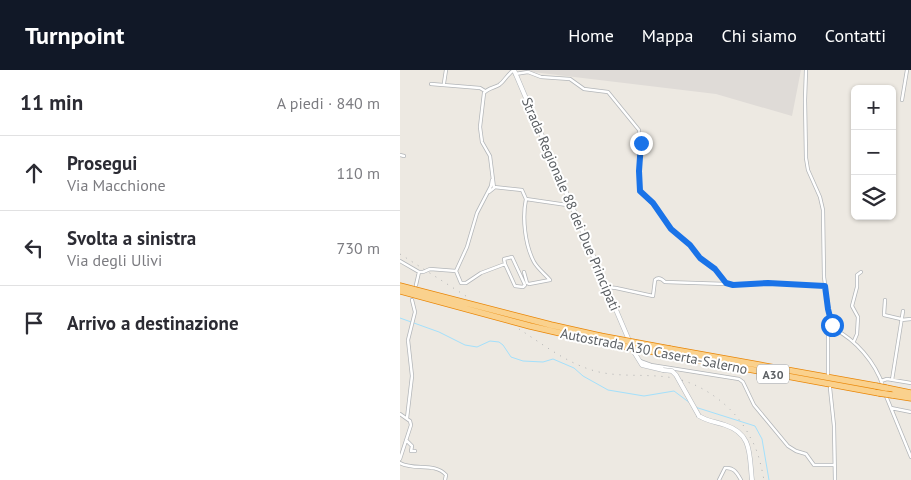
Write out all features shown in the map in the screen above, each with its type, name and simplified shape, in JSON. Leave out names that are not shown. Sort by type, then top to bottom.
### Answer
[{"type":"highway","name":"Autostrada A30 Caserta-Salerno","points":[[400,286],[600,339]]},
{"type":"highway","name":"Autostrada A30 Caserta-Salerno","points":[[400,292],[530,326],[911,398]]},
{"type":"highway","name":"Autostrada A30 Caserta-Salerno","points":[[668,352],[911,392]]},
{"type":"main road","name":"Strada Regionale 88 dei Due Principati","points":[[514,71],[628,338]]},
{"type":"main road","points":[[634,352],[642,365],[672,371],[676,374],[699,416],[742,433],[747,444],[752,480]]},
{"type":"street","points":[[444,82],[446,70]]},
{"type":"street","points":[[806,70],[806,158],[808,170],[820,197],[823,210],[825,286],[832,328],[828,334],[828,374]]},
{"type":"street","points":[[902,100],[907,70]]},
{"type":"street","points":[[485,91],[498,85],[506,75],[514,71],[528,72],[541,78],[570,80],[584,89],[605,91],[612,96],[639,130],[640,191],[653,203],[671,229],[690,245],[700,258],[715,269],[728,284]]},
{"type":"street","points":[[431,84],[480,88],[485,91]]},
{"type":"street","points":[[485,91],[480,126],[482,142],[490,156],[493,187]]},
{"type":"street","points":[[505,264],[481,273],[466,284],[461,283],[456,272],[467,247],[477,213],[487,193],[493,187],[522,190],[526,199],[524,217],[532,255],[536,264],[550,280],[529,284],[524,272]]},
{"type":"street","points":[[526,199],[571,204]]},
{"type":"street","points":[[512,257],[525,286],[515,286],[505,264],[504,259],[512,257]]},
{"type":"street","points":[[400,261],[419,272],[430,270],[456,272]]},
{"type":"street","points":[[416,285],[419,272]]},
{"type":"street","points":[[854,341],[857,334],[858,318],[853,308],[853,302],[857,287],[857,275],[862,272]]},
{"type":"street","points":[[607,287],[653,296],[655,280],[657,278],[665,282],[768,283],[825,286]]},
{"type":"street","points":[[407,418],[412,376],[408,340],[415,312],[412,300]]},
{"type":"street","points":[[885,300],[884,315],[901,320],[911,320]]},
{"type":"street","points":[[892,380],[902,311]]},
{"type":"street","points":[[832,328],[854,341],[881,381],[911,457]]},
{"type":"street","points":[[637,359],[651,364],[739,379],[743,382],[754,405],[788,446],[806,454],[814,465],[834,465]]},
{"type":"street","points":[[881,381],[892,380],[911,383]]},
{"type":"street","points":[[830,388],[834,426],[835,480]]},
{"type":"street","points":[[891,408],[911,412]]},
{"type":"street","points":[[400,414],[407,418],[411,424],[400,459]]},
{"type":"street","points":[[406,440],[412,446],[411,450],[414,451]]},
{"type":"street","points":[[400,463],[406,466],[424,467],[440,471],[446,475],[445,480]]},
{"type":"street","points":[[719,480],[725,468],[728,468],[735,470],[741,480]]},
{"type":"shaded area","points":[[516,70],[801,70],[792,116],[716,94]]},
{"type":"waterway","points":[[400,318],[439,332],[465,345],[477,347],[490,341],[499,342],[511,357],[523,361],[543,362],[553,359],[574,368],[583,376],[608,390],[644,396],[674,391],[690,403]]},
{"type":"waterway","points":[[695,407],[755,426],[762,439],[769,480]]},
{"type":"railway","points":[[400,254],[469,298]]},
{"type":"railway","points":[[519,329],[557,354],[588,369],[616,374],[679,379],[704,390],[726,405],[743,426],[757,452],[764,480]]},
{"type":"route","points":[[641,143],[640,191],[653,203],[676,235],[690,245],[700,258],[715,269],[726,283],[729,285],[768,283],[825,286],[832,325]]}]
